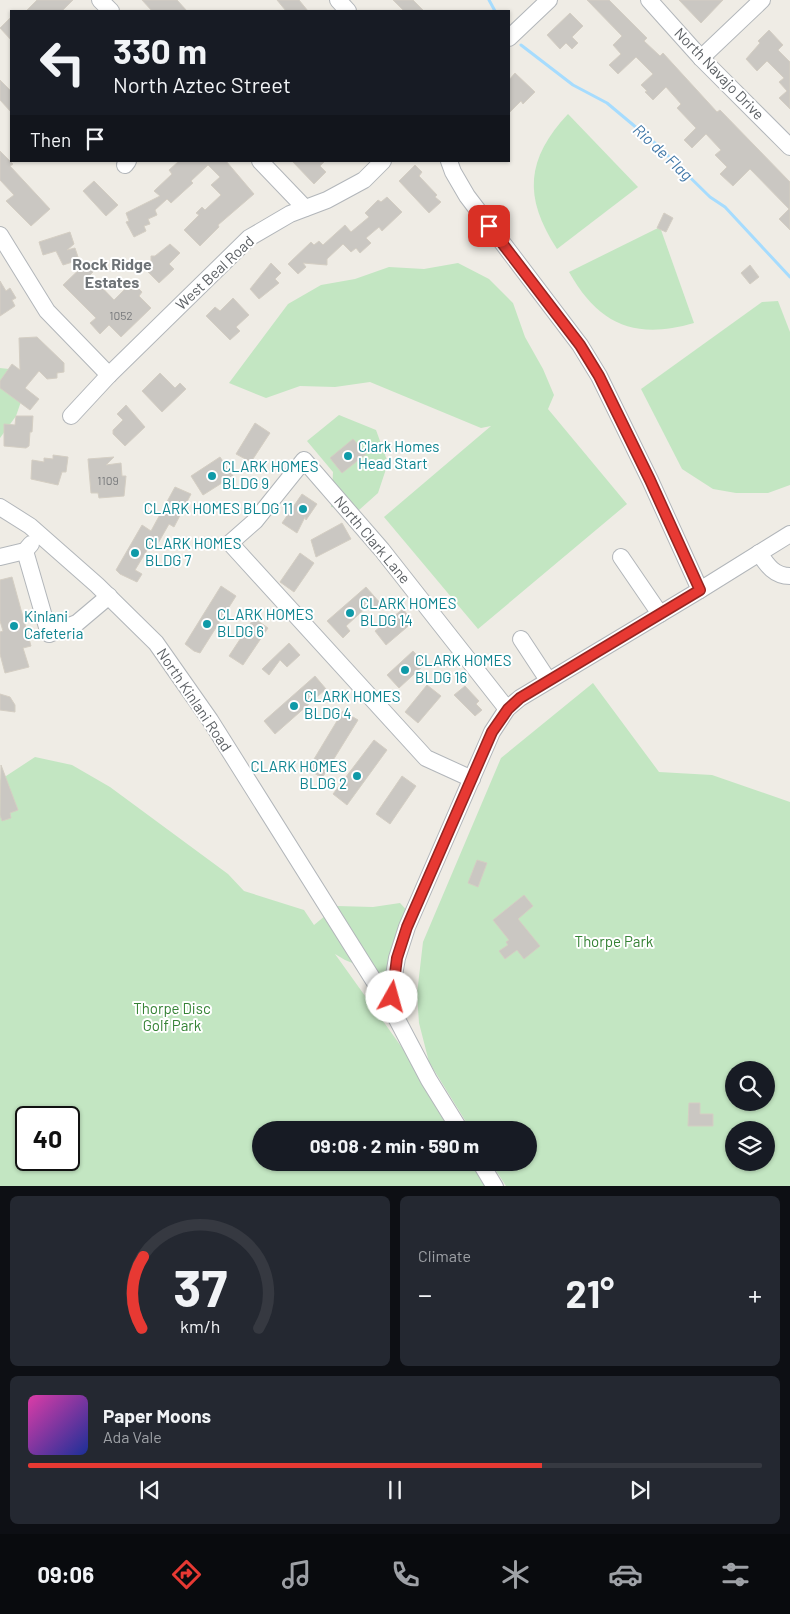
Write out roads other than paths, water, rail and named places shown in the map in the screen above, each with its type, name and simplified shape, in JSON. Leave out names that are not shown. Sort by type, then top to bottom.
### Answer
[{"type":"street","points":[[338,0],[347,10]]},
{"type":"street","points":[[510,37],[548,0]]},
{"type":"street","name":"North Navajo Drive","points":[[649,0],[701,58],[790,147]]},
{"type":"street","points":[[701,58],[762,0]]},
{"type":"street","points":[[261,162],[305,208]]},
{"type":"street","name":"West Beal Road","points":[[70,416],[109,375],[249,238],[290,214],[327,200],[364,180],[382,162]]},
{"type":"street","points":[[449,162],[467,196],[580,345],[599,376],[650,480],[700,590]]},
{"type":"street","points":[[0,235],[47,311],[109,375]]},
{"type":"street","name":"North Clark Lane","points":[[472,779],[426,758],[230,543],[255,520],[304,460],[382,550],[508,709]]},
{"type":"street","name":"North Kinlani Road","points":[[0,507],[40,534],[109,596],[156,643],[210,720],[392,1008],[430,1080],[455,1121]]},
{"type":"street","points":[[0,557],[25,551],[40,534]]},
{"type":"street","points":[[392,1008],[392,987],[397,958],[407,927],[492,732],[508,709],[520,698],[548,680],[790,534]]},
{"type":"street","points":[[25,551],[49,634],[76,623],[109,596]]},
{"type":"street","points":[[760,552],[771,569],[778,574],[790,576]]},
{"type":"street","points":[[620,557],[660,614]]},
{"type":"street","points":[[521,639],[548,680]]},
{"type":"street","points":[[486,1171],[495,1186]]},
{"type":"waterway","name":"Rio de Flag","points":[[489,0],[494,10]]},
{"type":"waterway","name":"Rio de Flag","points":[[521,45],[573,85],[607,103],[656,144],[710,197],[725,207],[790,277]]},
{"type":"place","name":"Clark Homes Head Start","points":[[348,456]]},
{"type":"place","name":"CLARK HOMES BLDG 9","points":[[212,476]]},
{"type":"place","name":"CLARK HOMES BLDG 11","points":[[303,509]]},
{"type":"place","name":"CLARK HOMES BLDG 7","points":[[135,553]]},
{"type":"place","name":"CLARK HOMES BLDG 14","points":[[350,613]]},
{"type":"place","name":"CLARK HOMES BLDG 6","points":[[207,624]]},
{"type":"place","name":"Kinlani Cafeteria","points":[[14,626]]},
{"type":"place","name":"CLARK HOMES BLDG 16","points":[[405,670]]},
{"type":"place","name":"CLARK HOMES BLDG 4","points":[[294,706]]},
{"type":"place","name":"CLARK HOMES BLDG 2","points":[[357,776]]},
{"type":"district","name":"Rock Ridge Estates","points":[[112,273]]},
{"type":"park label","name":"Thorpe Park","points":[[614,942]]},
{"type":"park label","name":"Thorpe Disc Golf Park","points":[[172,1018]]}]
